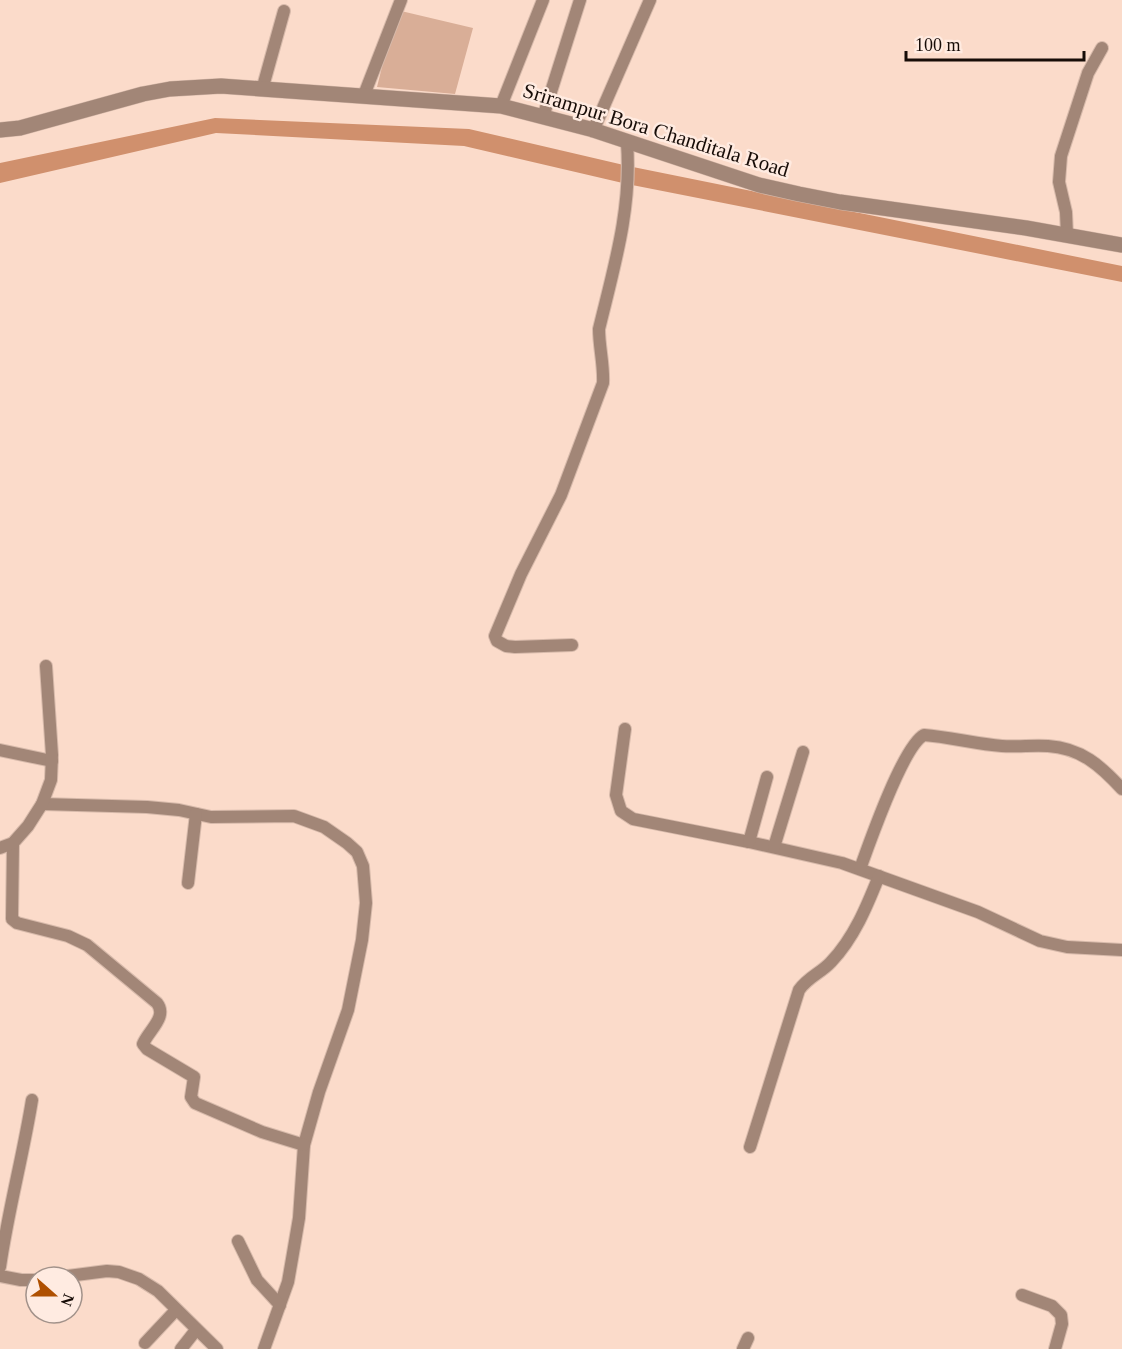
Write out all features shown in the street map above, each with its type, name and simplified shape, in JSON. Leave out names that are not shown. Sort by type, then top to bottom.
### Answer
[{"type":"street","points":[[364,95],[401,0]]},
{"type":"street","points":[[501,106],[543,0]]},
{"type":"street","points":[[543,117],[580,0]]},
{"type":"street","points":[[593,130],[650,0]]},
{"type":"street","points":[[262,90],[284,11]]},
{"type":"street","points":[[1068,236],[1064,200],[1059,183],[1061,156],[1088,74],[1102,48]]},
{"type":"street","name":"Srirampur Bora Chanditala Road","points":[[0,130],[20,128],[170,88],[221,86],[501,106],[593,130],[759,185],[799,194],[1122,245]]},
{"type":"street","points":[[572,645],[506,646],[497,641],[495,636],[521,574],[561,495],[598,402],[604,367],[599,329],[622,239],[628,185],[627,143]]},
{"type":"street","points":[[0,848],[13,843],[28,826],[42,804],[51,780],[52,761],[46,666]]},
{"type":"street","points":[[625,729],[616,795],[621,811],[633,819],[748,842],[860,869],[978,912],[1040,941],[1067,947],[1122,950]]},
{"type":"street","points":[[860,869],[888,795],[916,742],[924,735],[1005,746],[1049,746],[1071,749],[1102,768],[1122,789]]},
{"type":"street","points":[[0,750],[52,761]]},
{"type":"street","points":[[774,848],[803,753]]},
{"type":"street","points":[[748,842],[767,777]]},
{"type":"street","points":[[42,804],[147,807],[224,817],[294,816],[324,827],[348,843],[357,852],[363,866],[366,903],[362,940],[348,1010],[304,1145],[299,1218],[288,1282],[264,1349]]},
{"type":"street","points":[[188,883],[196,814]]},
{"type":"street","points":[[13,843],[12,919],[17,923],[68,936],[87,945],[157,1002],[161,1014],[143,1044],[147,1049],[194,1077],[191,1098],[195,1103],[262,1132],[304,1145]]},
{"type":"street","points":[[750,1147],[799,990],[808,978],[829,964],[849,939],[879,876]]},
{"type":"street","points":[[0,1267],[32,1100]]},
{"type":"street","points":[[238,1241],[257,1280],[280,1305]]},
{"type":"street","points":[[84,1274],[107,1271],[128,1274],[148,1284],[217,1349]]},
{"type":"street","points":[[0,1276],[24,1280]]},
{"type":"street","points":[[1022,1295],[1052,1306],[1061,1315],[1062,1324],[1055,1349]]},
{"type":"street","points":[[145,1343],[176,1311]]},
{"type":"street","points":[[181,1349],[196,1330]]},
{"type":"shaded area","points":[[401,11],[473,28],[455,94],[377,87],[386,51]]},
{"type":"shaded area","points":[[215,118],[469,129],[628,166],[1122,266],[1122,282],[627,184],[464,146],[216,133],[0,183],[0,163]]}]
